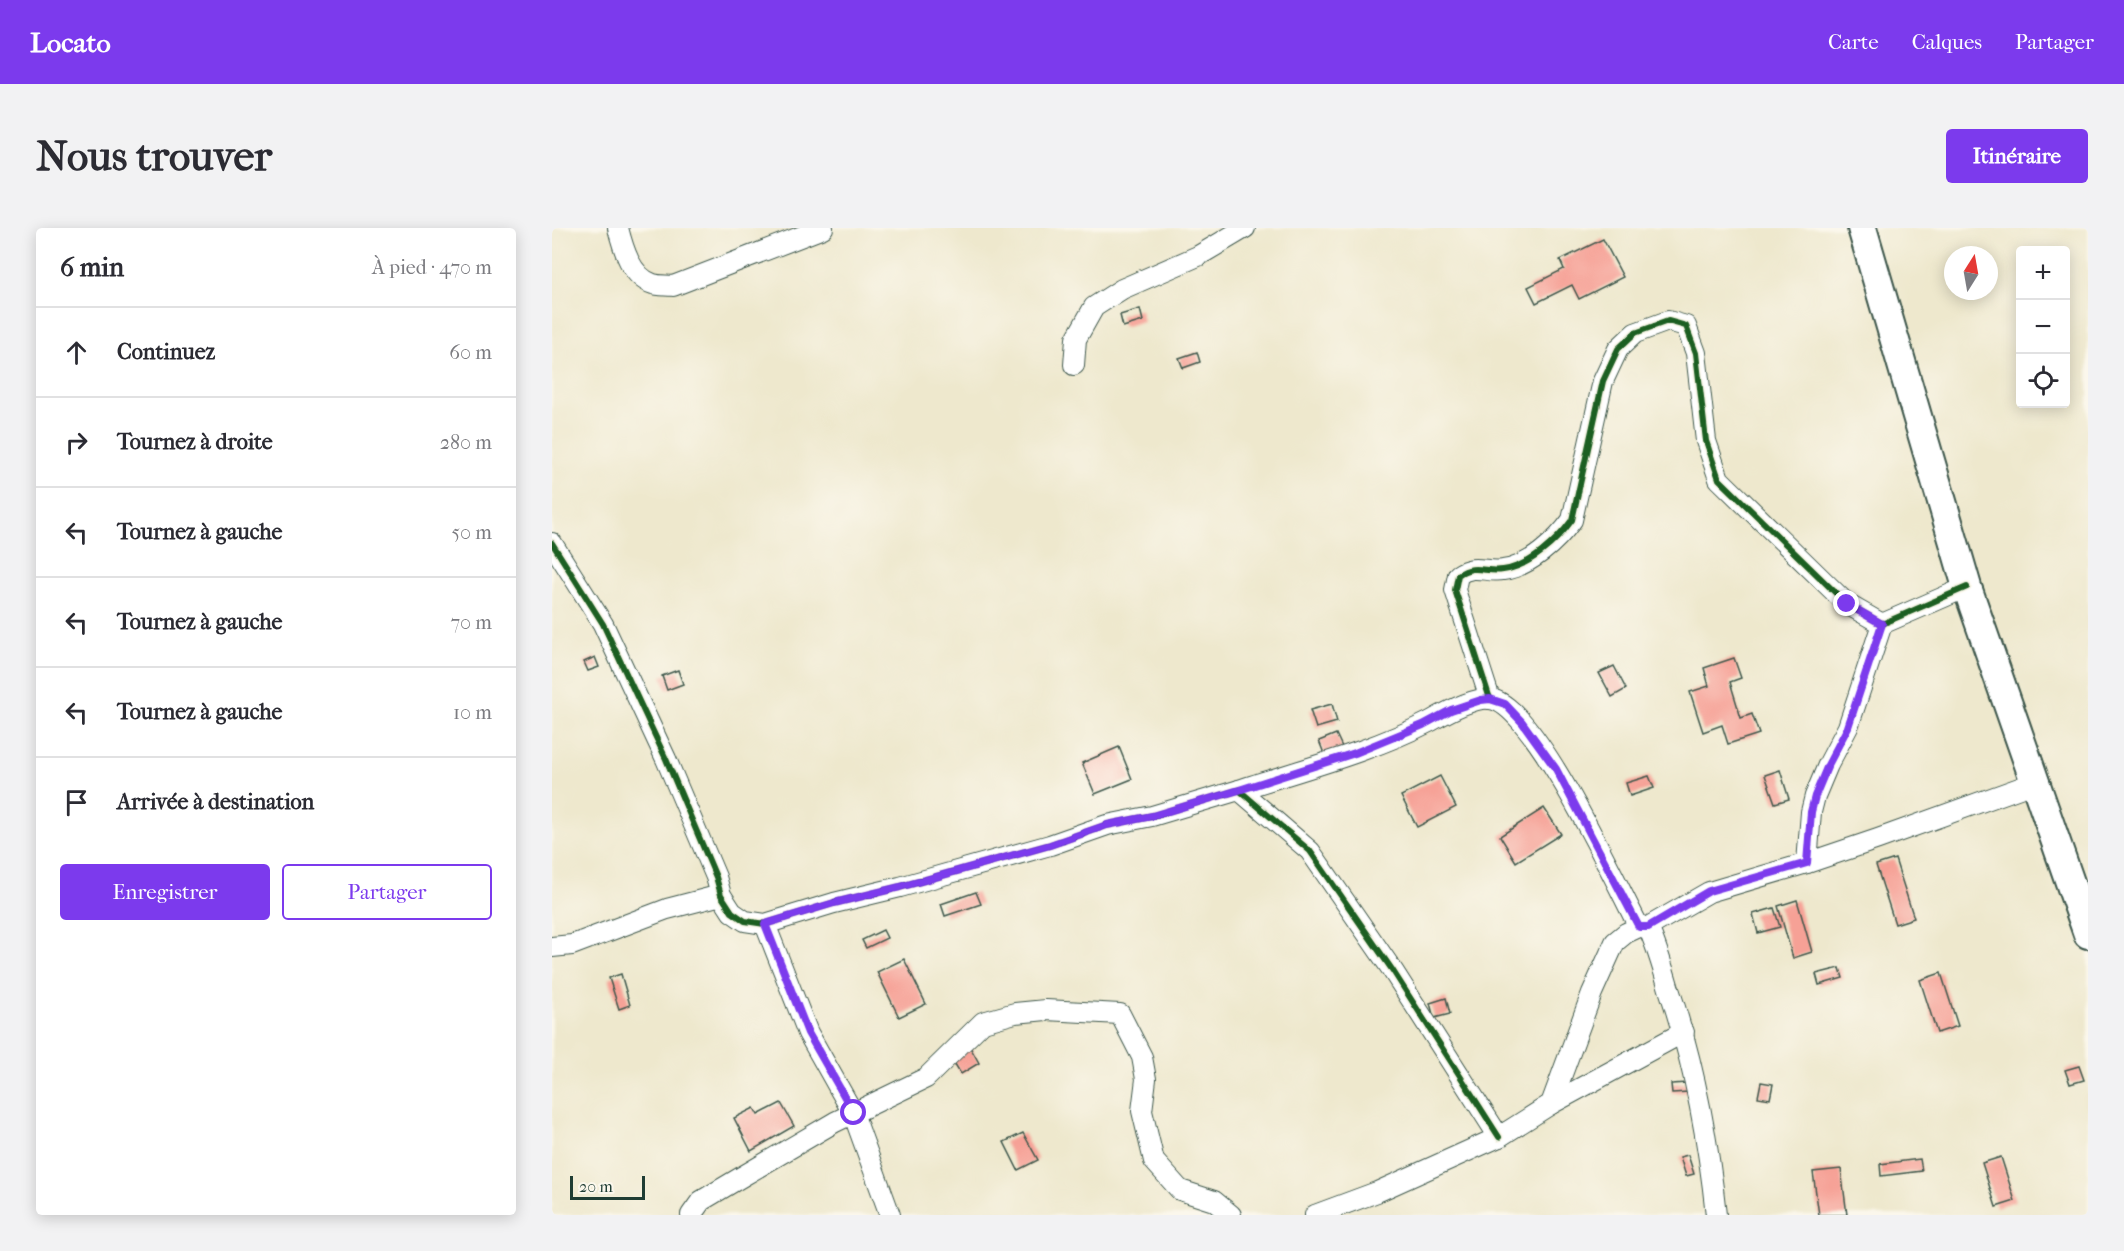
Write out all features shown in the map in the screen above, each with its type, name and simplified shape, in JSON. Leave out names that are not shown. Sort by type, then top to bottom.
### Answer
[{"type":"main road","points":[[1862,228],[1967,587],[2088,934]]},
{"type":"street","points":[[618,228],[623,249],[638,276],[653,284],[673,286],[823,228]]},
{"type":"street","points":[[1074,365],[1076,339],[1094,307],[1122,289],[1198,256],[1245,228]]},
{"type":"street","points":[[1490,699],[1455,590],[1458,575],[1468,568],[1502,570],[1521,565],[1559,538],[1572,520],[1603,381],[1618,349],[1635,333],[1668,321],[1686,326],[1696,353],[1706,441],[1719,480],[1847,604],[1882,624]]},
{"type":"street","points":[[552,543],[603,624],[666,759],[716,877],[721,895],[732,912],[745,921],[765,924],[834,903],[1050,845],[1107,825],[1152,816],[1355,753],[1423,725],[1451,710],[1481,700],[1490,699],[1505,704],[1522,722],[1556,769],[1643,927],[1684,1032],[1704,1121],[1716,1215]]},
{"type":"street","points":[[1807,863],[1811,812],[1815,796],[1848,727],[1882,624],[1967,587]]},
{"type":"street","points":[[1551,1104],[1592,993],[1616,942],[1626,933],[1643,927],[1709,891],[1807,863],[2036,782]]},
{"type":"street","points":[[1239,790],[1310,851],[1393,971],[1499,1137]]},
{"type":"street","points":[[552,946],[572,945],[667,909],[721,895]]},
{"type":"street","points":[[765,924],[808,1033],[854,1113],[890,1215]]},
{"type":"street","points":[[692,1215],[701,1201],[854,1113],[926,1078],[983,1023],[1015,1013],[1046,1010],[1120,1014],[1142,1057],[1146,1079],[1142,1111],[1154,1161],[1180,1190],[1214,1201],[1231,1215]]},
{"type":"street","points":[[1315,1215],[1377,1192],[1499,1137],[1551,1104],[1684,1032]]},
{"type":"building","points":[[1603,239],[1623,277],[1579,299],[1572,285],[1536,303],[1528,287],[1564,269],[1560,260]]},
{"type":"building","points":[[1140,309],[1143,321],[1123,327],[1120,315]]},
{"type":"building","points":[[1197,352],[1200,362],[1183,368],[1179,358]]},
{"type":"building","points":[[595,657],[599,667],[588,671],[584,662]]},
{"type":"building","points":[[1734,658],[1741,678],[1730,682],[1741,718],[1752,714],[1759,734],[1728,744],[1722,725],[1703,732],[1690,692],[1709,686],[1704,668]]},
{"type":"building","points":[[1614,666],[1626,689],[1612,697],[1599,673]]},
{"type":"building","points":[[678,670],[683,684],[667,690],[662,676]]},
{"type":"building","points":[[1332,704],[1337,722],[1316,728],[1310,710]]},
{"type":"building","points":[[1336,734],[1343,749],[1325,756],[1319,741]]},
{"type":"building","points":[[1119,747],[1132,779],[1095,794],[1082,763]]},
{"type":"building","points":[[1780,770],[1789,799],[1775,803],[1765,775]]},
{"type":"building","points":[[1440,776],[1456,807],[1417,827],[1401,796]]},
{"type":"building","points":[[1649,776],[1654,788],[1630,796],[1626,783]]},
{"type":"building","points":[[1544,808],[1561,834],[1516,862],[1500,836]]},
{"type":"building","points":[[1895,859],[1914,918],[1895,924],[1876,865]]},
{"type":"building","points":[[976,892],[981,904],[945,916],[941,904]]},
{"type":"building","points":[[1797,900],[1812,952],[1793,958],[1778,906]]},
{"type":"building","points":[[1774,908],[1780,927],[1758,933],[1753,914]]},
{"type":"building","points":[[883,930],[887,938],[866,948],[862,940]]},
{"type":"building","points":[[904,959],[926,1004],[899,1017],[877,972]]},
{"type":"building","points":[[1840,968],[1843,978],[1819,985],[1816,974]]},
{"type":"building","points":[[1941,973],[1958,1026],[1937,1033],[1920,980]]},
{"type":"building","points":[[621,974],[630,1005],[619,1009],[609,978]]},
{"type":"building","points":[[1446,998],[1450,1014],[1434,1018],[1430,1003]]},
{"type":"building","points":[[969,1045],[979,1063],[961,1074],[950,1056]]},
{"type":"building","points":[[2079,1066],[2084,1080],[2070,1084],[2065,1070]]},
{"type":"building","points":[[1761,1082],[1773,1084],[1770,1099],[1758,1097]]},
{"type":"building","points":[[1687,1083],[1688,1092],[1672,1093],[1671,1084]]},
{"type":"building","points":[[781,1103],[794,1126],[751,1151],[734,1118],[754,1108],[758,1115]]},
{"type":"building","points":[[1023,1133],[1038,1160],[1018,1170],[1004,1142]]},
{"type":"building","points":[[1688,1155],[1694,1174],[1686,1176],[1680,1157]]},
{"type":"building","points":[[2001,1157],[2015,1201],[1996,1207],[1982,1163]]},
{"type":"building","points":[[1920,1159],[1922,1171],[1881,1176],[1880,1164]]},
{"type":"building","points":[[1841,1169],[1847,1215],[1819,1215],[1813,1172]]},
{"type":"cycle path","points":[[1490,699],[1455,590],[1458,575],[1475,569],[1497,571],[1523,564],[1542,552],[1566,528],[1572,520],[1603,381],[1618,349],[1635,333],[1668,321],[1686,326],[1696,353],[1706,441],[1719,479],[1847,604],[1882,624],[1967,587]]},
{"type":"cycle path","points":[[552,543],[603,624],[666,759],[716,877],[721,895],[732,912],[745,921],[765,924],[834,903],[1050,845],[1107,825],[1152,816],[1239,790],[1310,851],[1393,971],[1499,1137]]},
{"type":"route","points":[[854,1113],[808,1033],[765,924],[834,903],[1050,845],[1107,825],[1152,816],[1239,790],[1355,753],[1423,725],[1451,710],[1481,700],[1490,699],[1505,704],[1522,722],[1556,769],[1639,927],[1648,927],[1709,891],[1807,863],[1811,812],[1815,796],[1848,727],[1882,624],[1847,604]]}]
